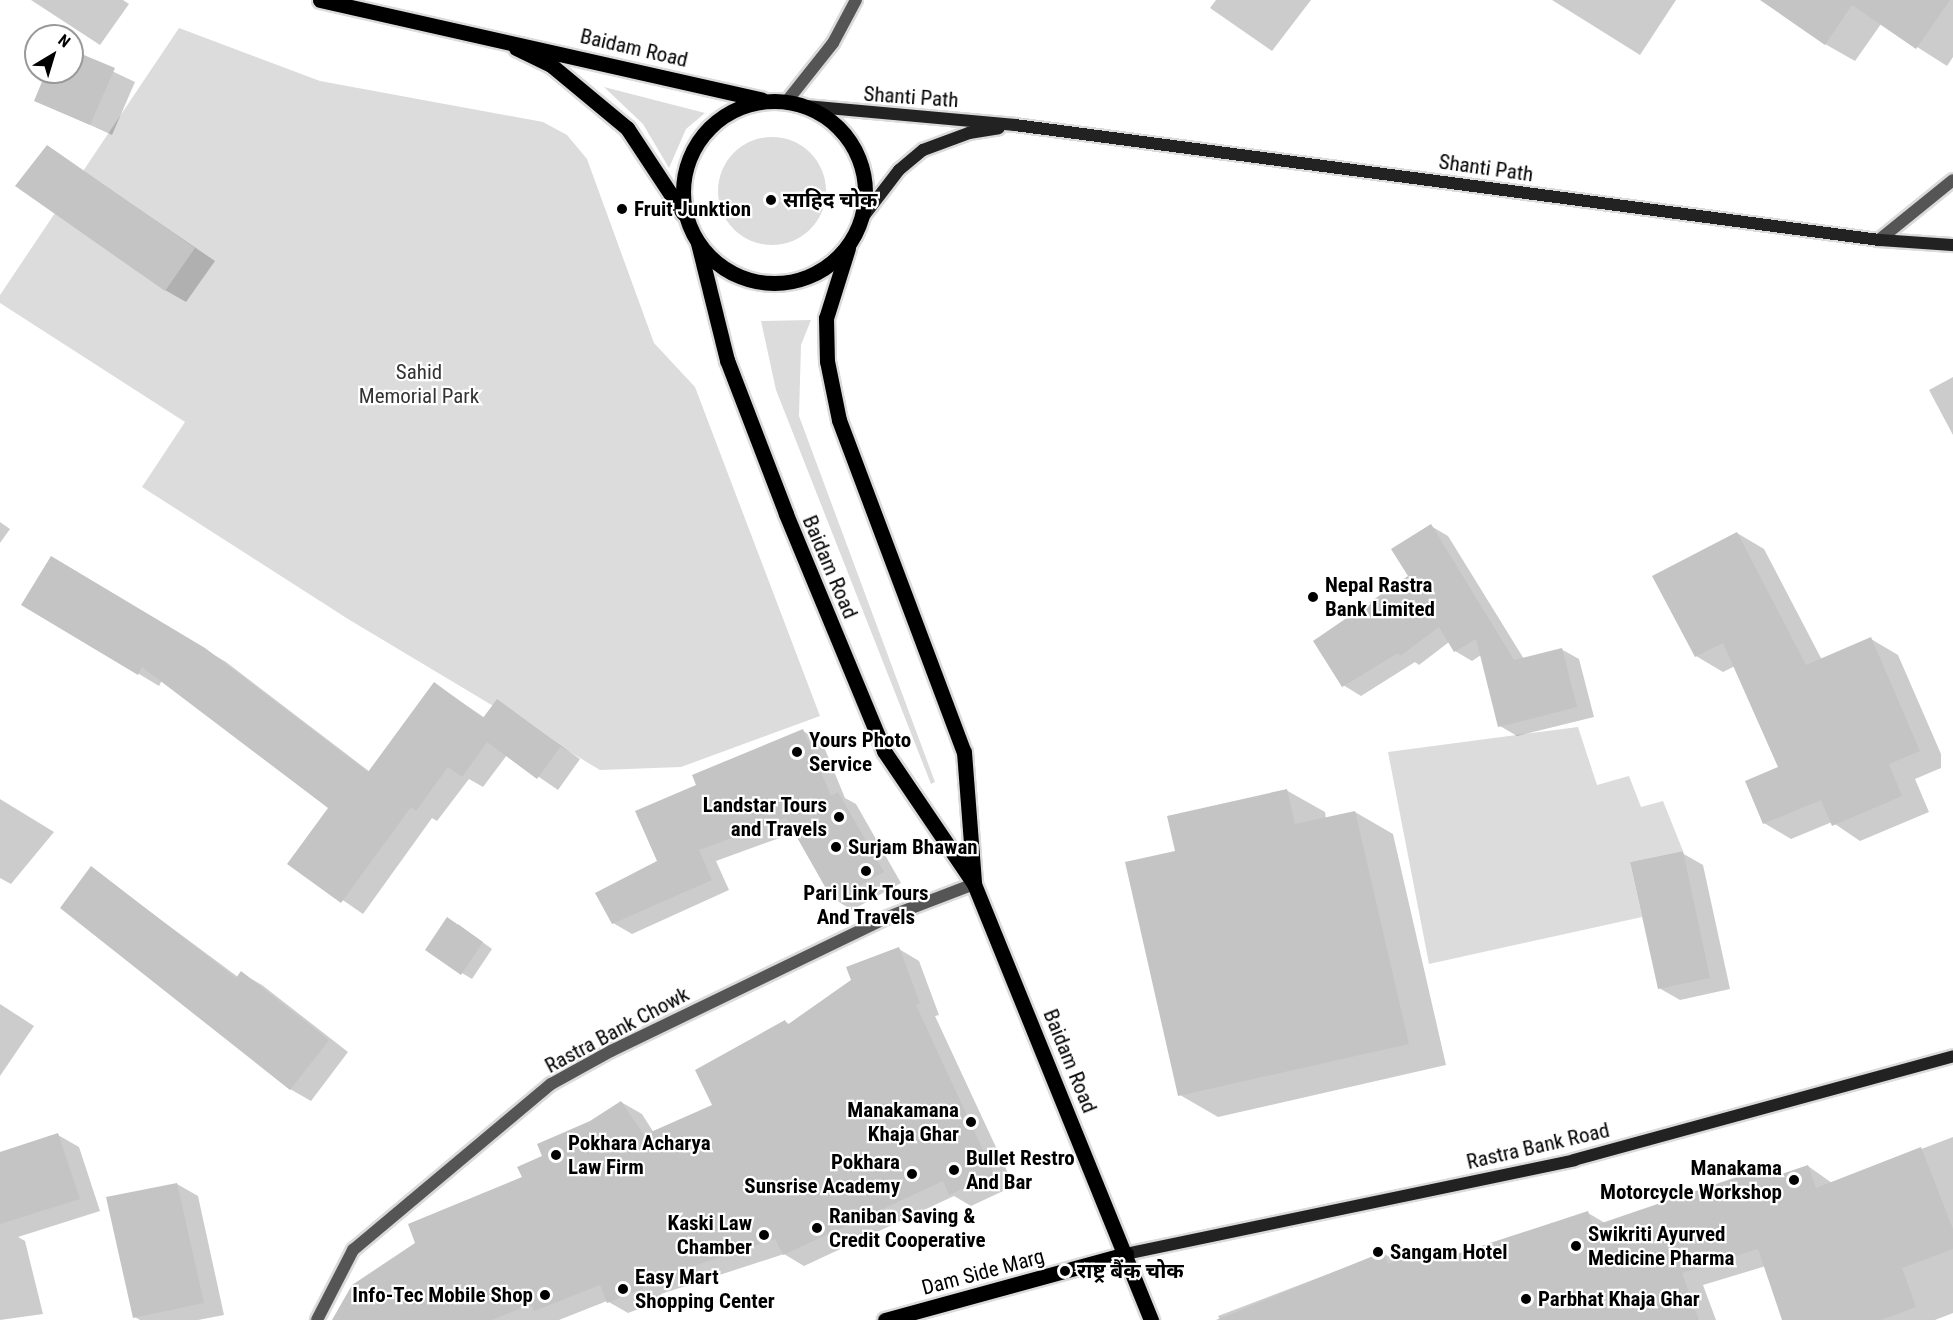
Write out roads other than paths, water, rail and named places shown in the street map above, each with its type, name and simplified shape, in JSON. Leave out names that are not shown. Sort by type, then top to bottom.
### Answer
[{"type":"main road","name":"Baidam Road","points":[[320,0],[491,36],[768,101],[787,101],[806,106],[826,116],[856,150],[867,194],[863,217],[848,248],[826,318],[827,361],[839,420],[964,752],[974,884]]},
{"type":"main road","name":"Baidam Road","points":[[491,36],[551,66],[627,128],[687,218],[698,243],[727,360],[786,514],[884,751],[974,884],[1151,1320]]},
{"type":"main road","name":"Baidam Road","points":[[687,218],[684,177],[699,139],[729,112],[768,101]]},
{"type":"main road","name":"Shanti Path","points":[[806,106],[1015,125],[1879,240],[1953,246]]},
{"type":"main road","name":"Shanti Path","points":[[863,217],[899,170],[923,150],[969,133],[1015,125]]},
{"type":"main road","name":"Baidam Road","points":[[698,243],[715,262],[736,275],[760,282],[784,283],[808,278],[848,248]]},
{"type":"main road","name":"Rastra Bank Road","points":[[1126,1254],[1574,1160],[1953,1056]]},
{"type":"main road","name":"Dam Side Marg","points":[[885,1320],[1126,1254]]},
{"type":"street","points":[[787,101],[833,43],[856,0]]},
{"type":"street","points":[[1879,240],[1953,180]]},
{"type":"street","name":"Rastra Bank Chowk","points":[[317,1320],[353,1250],[551,1084],[611,1051],[888,917],[974,884]]},
{"type":"place","name":"साहिद चोक","points":[[771,200]]},
{"type":"place","name":"Fruit Junktion","points":[[622,209]]},
{"type":"place","name":"Nepal Rastra Bank Limited","points":[[1313,597]]},
{"type":"place","name":"Yours Photo Service","points":[[797,752]]},
{"type":"place","name":"Landstar Tours and Travels","points":[[839,817]]},
{"type":"place","name":"Surjam Bhawan","points":[[836,847]]},
{"type":"place","name":"Pari Link Tours And Travels","points":[[866,871]]},
{"type":"place","name":"Manakamana Khaja Ghar","points":[[971,1122]]},
{"type":"place","name":"Pokhara Acharya Law Firm","points":[[556,1155]]},
{"type":"place","name":"Bullet Restro And Bar","points":[[954,1170]]},
{"type":"place","name":"Pokhara Sunsrise Academy","points":[[912,1174]]},
{"type":"place","name":"Manakama Motorcycle Workshop","points":[[1794,1180]]},
{"type":"place","name":"Raniban Saving & Credit Cooperative","points":[[817,1228]]},
{"type":"place","name":"Kaski Law Chamber","points":[[764,1235]]},
{"type":"place","name":"Swikriti Ayurved Medicine Pharma","points":[[1576,1246]]},
{"type":"place","name":"Sangam Hotel","points":[[1378,1252]]},
{"type":"place","name":"राष्ट्र बैंक चोक","points":[[1065,1271]]},
{"type":"place","name":"Easy Mart Shopping Center","points":[[623,1289]]},
{"type":"place","name":"Info-Tec Mobile Shop","points":[[545,1295]]},
{"type":"place","name":"Parbhat Khaja Ghar","points":[[1526,1299]]},
{"type":"park label","name":"Sahid Memorial Park","points":[[419,384]]}]
